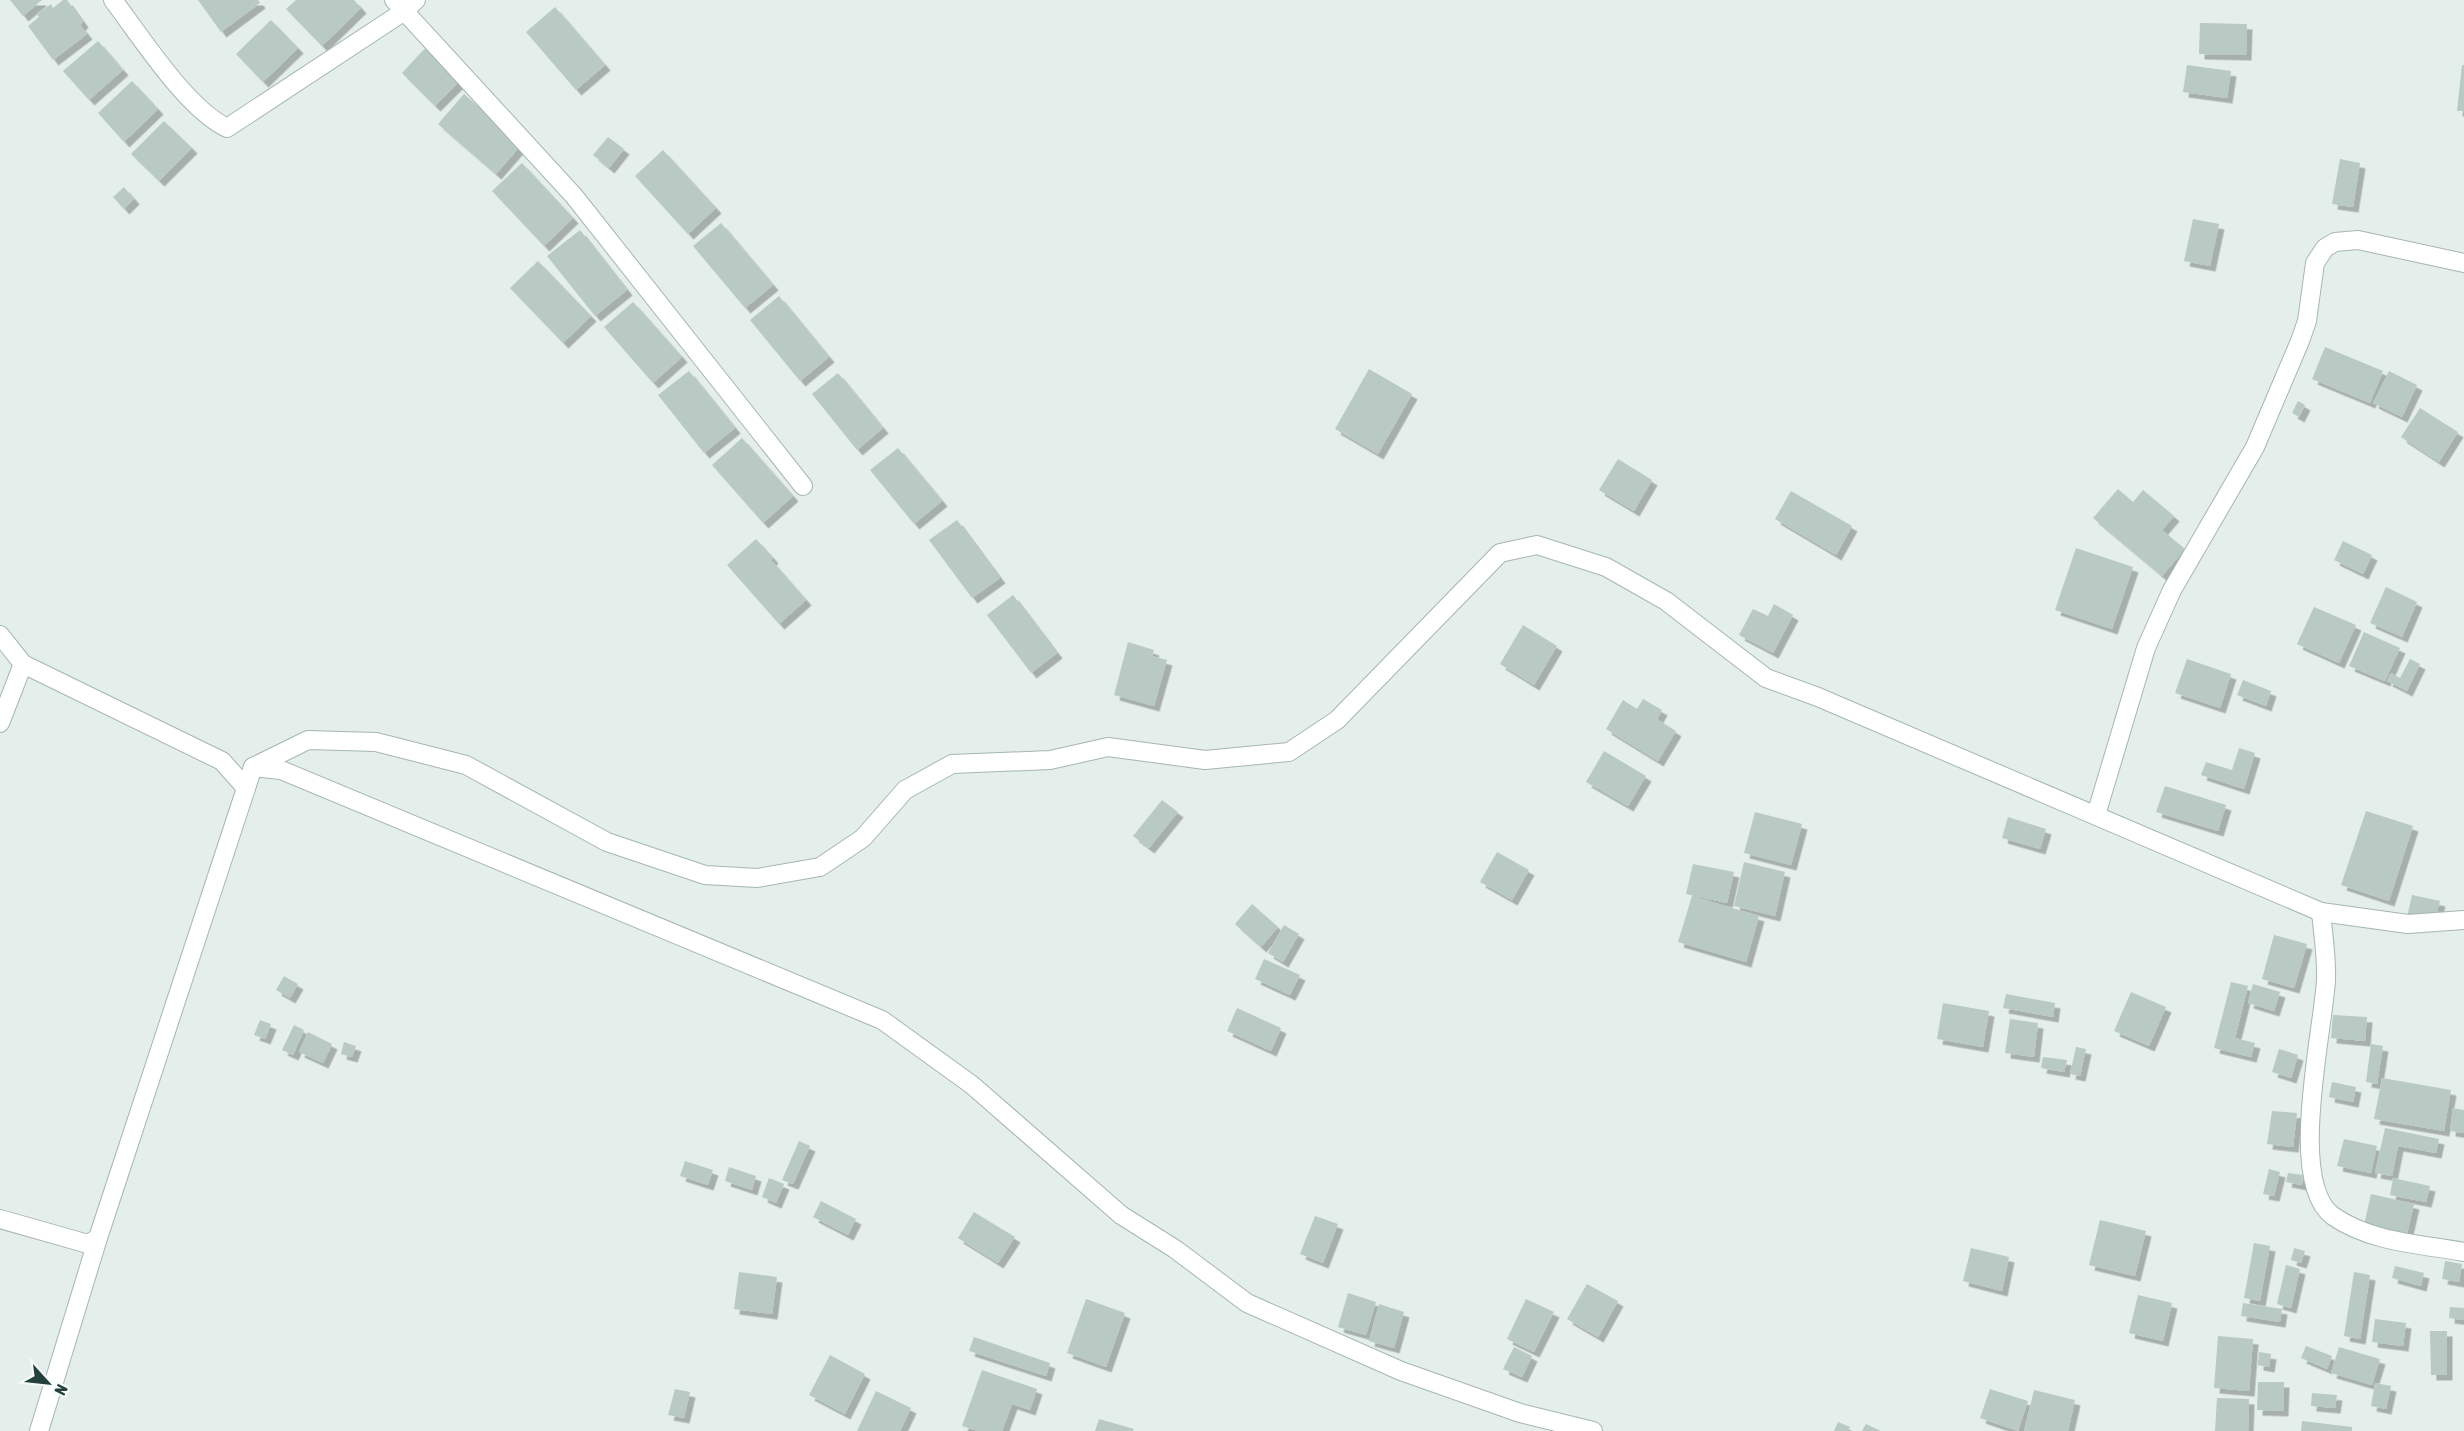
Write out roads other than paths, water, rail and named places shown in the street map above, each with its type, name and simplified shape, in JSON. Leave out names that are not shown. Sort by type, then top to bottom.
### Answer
[{"type":"street","points":[[113,0],[170,74],[213,121],[227,128],[404,4],[574,196],[803,486]]},
{"type":"street","points":[[2096,815],[2146,648],[2172,590],[2255,447],[2300,341],[2307,321],[2315,263],[2325,248],[2335,242],[2358,240],[2464,263]]},
{"type":"street","points":[[39,1431],[98,1238],[253,766],[308,740],[376,742],[466,765],[607,842],[705,875],[757,878],[820,867],[863,838],[905,790],[952,764],[1050,760],[1108,747],[1205,760],[1289,752],[1337,720],[1500,554],[1537,545],[1606,567],[1666,601],[1766,678],[1818,697],[2321,912],[2408,924],[2464,920]]},
{"type":"street","points":[[0,635],[23,664],[222,761],[246,788]]},
{"type":"street","points":[[0,723],[23,664]]},
{"type":"street","points":[[253,766],[281,771],[882,1020],[972,1085],[1121,1215],[1175,1250],[1248,1303],[1401,1371],[1520,1413],[1593,1431]]},
{"type":"street","points":[[2321,912],[2326,978],[2308,1131],[2319,1202],[2331,1215],[2362,1233],[2464,1252]]},
{"type":"street","points":[[0,1219],[88,1244],[98,1238]]}]
